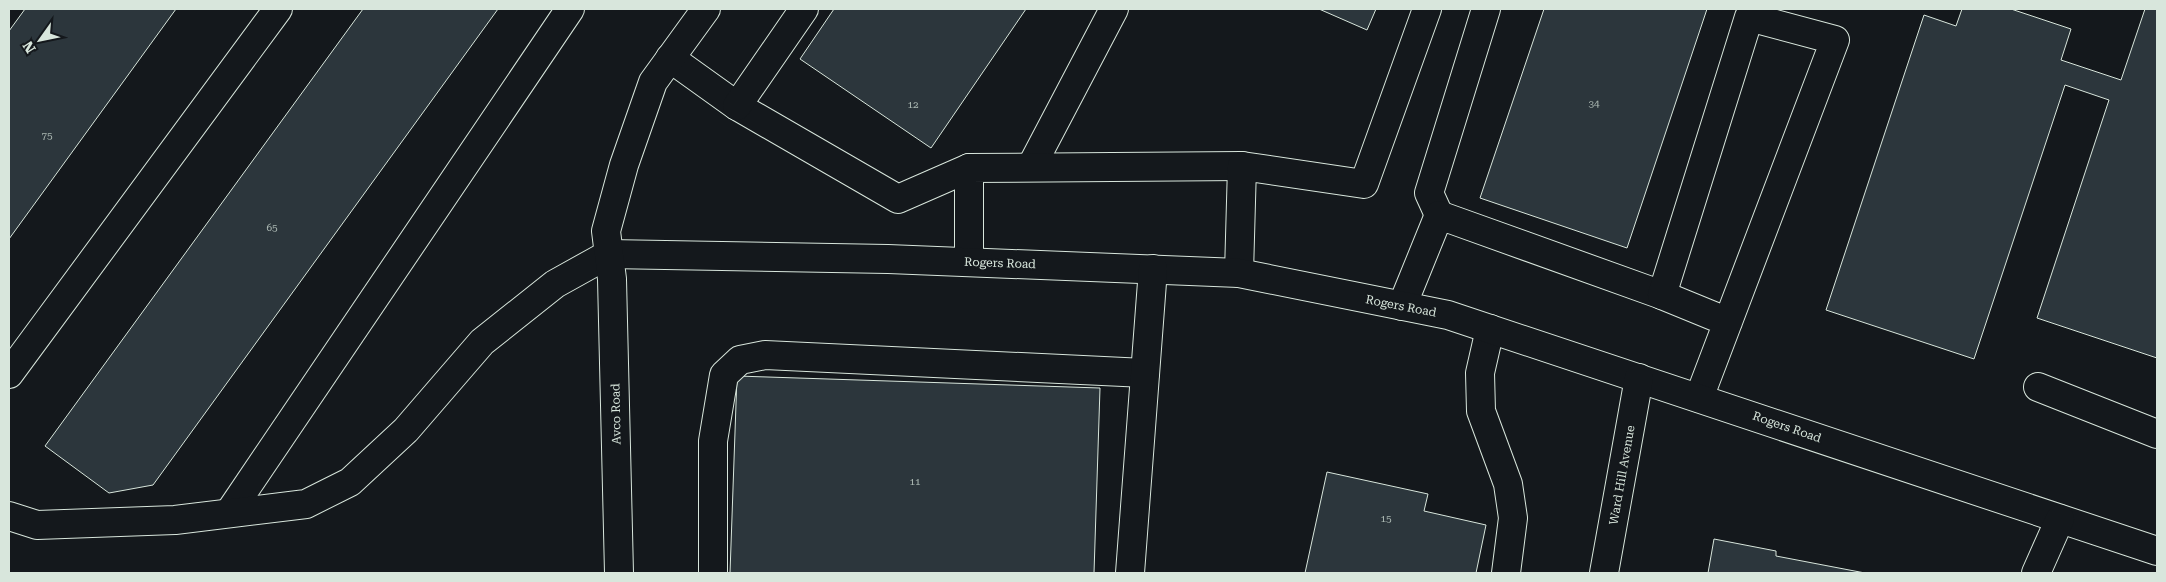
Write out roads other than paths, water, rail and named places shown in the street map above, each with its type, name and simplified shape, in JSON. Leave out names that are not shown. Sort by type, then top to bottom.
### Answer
[{"type":"street","points":[[9,374],[278,9]]},
{"type":"street","points":[[229,514],[570,9]]},
{"type":"street","name":"Avco Road","points":[[619,573],[612,279],[606,231],[624,165],[654,82],[706,9]]},
{"type":"street","points":[[737,106],[804,9]]},
{"type":"street","points":[[1031,167],[1114,9]]},
{"type":"street","points":[[670,58],[737,106],[898,199],[969,168],[1242,166],[1364,184],[1427,9]]},
{"type":"street","points":[[1486,9],[1429,193],[1439,215],[1662,295],[1728,322]]},
{"type":"street","points":[[1662,295],[1749,17],[1836,40],[1699,398]]},
{"type":"street","points":[[1239,273],[1242,166]]},
{"type":"street","points":[[969,168],[969,262]]},
{"type":"street","points":[[1402,306],[1439,215]]},
{"type":"street","points":[[9,516],[37,525],[174,520],[306,504],[350,482],[406,430],[482,342],[555,284],[610,254]]},
{"type":"street","name":"Rogers Road","points":[[610,254],[969,262],[1239,273],[1448,315],[2157,551]]},
{"type":"street","points":[[1130,573],[1153,269]]},
{"type":"street","points":[[1490,329],[1480,373],[1481,411],[1508,484],[1513,518],[1506,573]]},
{"type":"street","points":[[713,573],[713,441],[724,375],[740,360],[765,355],[1145,374]]},
{"type":"street","name":"Ward Hill Avenue","points":[[1604,573],[1639,378]]},
{"type":"street","points":[[2038,387],[2157,434]]},
{"type":"street","points":[[2036,573],[2060,519]]}]
